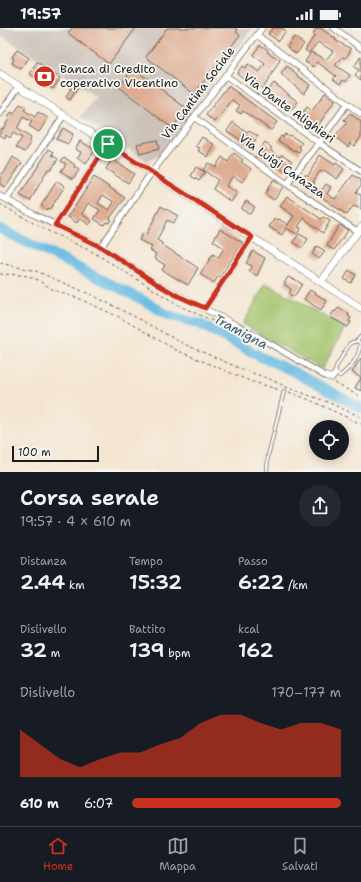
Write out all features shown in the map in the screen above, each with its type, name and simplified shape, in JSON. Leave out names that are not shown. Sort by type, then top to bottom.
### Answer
[{"type":"street","name":"Via Cantina Sociale","points":[[101,247],[152,172],[262,28]]},
{"type":"street","points":[[334,28],[361,48]]},
{"type":"street","points":[[257,35],[361,114]]},
{"type":"street","points":[[0,74],[361,308]]},
{"type":"street","name":"Via Dante Alighieri","points":[[225,75],[319,143],[361,171]]},
{"type":"street","points":[[0,114],[19,86]]},
{"type":"street","points":[[287,184],[347,104]]},
{"type":"street","points":[[7,199],[64,115]]},
{"type":"street","name":"Via Luigi Carazza","points":[[194,117],[287,184],[359,230]]},
{"type":"street","points":[[55,225],[108,144]]},
{"type":"street","points":[[0,196],[101,247],[157,284],[257,336],[324,376],[332,378],[335,374]]},
{"type":"street","points":[[321,282],[359,230]]},
{"type":"street","points":[[205,308],[252,237]]},
{"type":"lane","points":[[357,341],[360,343],[361,348],[349,369],[340,376],[335,374],[336,367],[350,342],[357,341],[361,336]]},
{"type":"lane","points":[[267,472],[268,456],[284,391]]},
{"type":"path","points":[[0,204],[23,217]]},
{"type":"path","points":[[0,263],[36,270],[100,299],[182,343],[239,368],[325,401],[361,417]]},
{"type":"path","points":[[0,274],[23,275],[36,279],[54,290],[80,299],[119,317],[176,350],[250,381],[310,400],[361,424]]},
{"type":"shaded area","points":[[0,28],[253,28],[160,155],[147,161],[81,117],[96,97],[0,35]]},
{"type":"green space","points":[[266,283],[345,328],[322,369],[243,324]]},
{"type":"building","points":[[72,28],[136,28],[109,64],[68,33]]},
{"type":"building","points":[[167,28],[235,28],[238,30],[236,32],[240,35],[194,94],[146,57]]},
{"type":"building","points":[[273,28],[282,28],[286,31],[278,41],[268,34]]},
{"type":"building","points":[[317,28],[320,28],[336,39],[335,40],[351,49],[346,58],[343,57],[335,65],[350,75],[346,82],[343,80],[340,84],[333,79],[336,76],[317,62],[314,67],[305,62],[311,52],[326,60],[333,51],[318,42],[309,53],[305,50],[315,35],[313,34]]},
{"type":"building","points":[[294,37],[304,44],[296,54],[287,47]]},
{"type":"building","points":[[260,45],[268,50],[267,52],[280,60],[263,89],[259,86],[260,84],[249,76],[246,80],[237,73],[242,66],[245,68],[248,64],[259,72],[260,71],[265,64],[253,55]]},
{"type":"building","points":[[17,50],[29,58],[21,69],[12,63],[14,59],[12,57]]},
{"type":"building","points":[[361,56],[361,80],[355,75],[359,70],[354,67]]},
{"type":"building","name":"Banca di Credito coperativo Vicentino","points":[[37,62],[60,78],[53,89],[30,74]]},
{"type":"building","points":[[287,66],[310,85],[304,94],[281,74]]},
{"type":"building","points":[[133,68],[187,109],[172,128],[119,87]]},
{"type":"building","points":[[71,80],[79,86],[70,100],[66,97],[71,88],[67,85]]},
{"type":"building","points":[[274,83],[298,102],[291,110],[267,91]]},
{"type":"building","points":[[228,86],[277,122],[271,130],[243,111],[241,114],[236,111],[240,105],[232,100],[215,122],[206,115]]},
{"type":"building","points":[[325,93],[335,101],[317,127],[301,116],[307,107],[312,111]]},
{"type":"building","points":[[20,104],[26,107],[24,110],[35,117],[38,112],[48,118],[39,132],[29,126],[32,122],[23,117],[17,129],[31,138],[29,142],[31,143],[25,152],[16,147],[22,138],[13,133],[10,138],[6,135],[5,138],[0,135],[1,128],[3,129],[11,112],[14,114]]},
{"type":"building","points":[[350,113],[361,122],[361,137],[354,146],[350,143],[348,147],[335,137],[347,123],[344,120]]},
{"type":"building","points":[[233,122],[247,133],[249,131],[258,136],[251,147],[227,131]]},
{"type":"building","points":[[63,128],[73,134],[68,144],[56,139]]},
{"type":"building","points":[[285,134],[290,135],[302,143],[299,147],[301,149],[299,153],[278,141],[281,136],[283,137]]},
{"type":"building","points":[[202,137],[215,145],[208,157],[198,150],[200,148],[196,146]]},
{"type":"building","points":[[157,140],[159,149],[140,154],[137,144]]},
{"type":"building","points":[[80,141],[95,150],[86,164],[77,158],[81,152],[75,149]]},
{"type":"building","points":[[265,142],[272,148],[270,150],[280,157],[282,154],[292,161],[284,171],[275,164],[276,162],[267,156],[266,158],[257,153]]},
{"type":"building","points":[[49,149],[54,152],[52,155],[58,159],[51,170],[48,169],[30,201],[20,195]]},
{"type":"building","points":[[234,153],[243,160],[241,162],[251,169],[242,182],[233,176],[226,186],[237,193],[231,202],[213,189],[218,180],[203,170],[208,163],[215,167],[222,157],[228,162]]},
{"type":"building","points":[[320,155],[344,169],[337,179],[324,170],[322,172],[320,171],[313,182],[315,183],[313,186],[321,191],[326,184],[331,187],[327,194],[335,199],[353,175],[361,180],[361,185],[356,192],[361,195],[361,209],[353,206],[347,215],[306,186],[307,184],[303,180],[306,174],[308,176]]},
{"type":"building","points":[[13,157],[22,163],[5,188],[0,184],[0,175],[2,172],[4,173]]},
{"type":"building","points":[[64,157],[79,170],[73,179],[61,171],[66,164],[61,161]]},
{"type":"building","points":[[112,159],[134,174],[128,183],[106,169]]},
{"type":"building","points":[[196,167],[205,172],[199,181],[191,176]]},
{"type":"building","points":[[94,177],[125,198],[110,218],[109,223],[106,222],[104,225],[94,219],[100,210],[88,203],[82,214],[92,221],[89,225],[80,218],[77,223],[68,217]],"holes":[[[103,195],[114,202],[109,210],[98,203]]]},
{"type":"building","points":[[273,180],[283,187],[274,200],[265,194]]},
{"type":"building","points":[[57,181],[65,186],[50,209],[48,208],[47,210],[41,206]]},
{"type":"building","points":[[287,196],[321,219],[323,217],[330,221],[323,233],[304,218],[298,227],[301,228],[297,234],[286,228],[282,235],[269,227],[275,218],[288,225],[294,216],[280,206]]},
{"type":"building","points":[[246,201],[255,207],[250,214],[241,209]]},
{"type":"building","points":[[161,206],[178,216],[173,223],[167,220],[157,240],[198,268],[188,285],[162,270],[165,265],[154,258],[156,254],[150,250],[152,247],[139,240],[143,233],[146,235]]},
{"type":"building","points":[[339,225],[348,230],[334,250],[327,246]]},
{"type":"building","points":[[220,229],[243,243],[220,277],[218,276],[214,283],[200,274],[213,254],[218,258],[224,248],[213,241]]},
{"type":"building","points":[[299,234],[308,239],[302,248],[293,242]]},
{"type":"building","points":[[317,246],[325,251],[319,259],[312,254]]},
{"type":"building","points":[[253,251],[265,258],[257,276],[249,271],[252,266],[246,263]]},
{"type":"building","points":[[349,270],[356,275],[351,283],[344,279]]},
{"type":"building","points":[[288,277],[302,284],[294,297],[289,294],[291,289],[284,284]]},
{"type":"building","points":[[310,290],[327,301],[321,310],[304,299]]},
{"type":"building","points":[[338,308],[349,314],[348,316],[351,318],[349,321],[351,322],[348,327],[330,317]]},
{"type":"building","points":[[361,358],[361,378],[352,372]]},
{"type":"building","points":[[361,378],[361,391],[355,388]]},
{"type":"waterway","name":"Tramigna","points":[[0,229],[141,299],[168,315],[200,324],[361,408]]},
{"type":"place","name":"Banca di Credito coperativo Vicentino","points":[[45,76]]},
{"type":"route","points":[[108,144],[252,237],[205,308],[178,296],[157,284],[95,243],[55,225],[108,144]]}]
